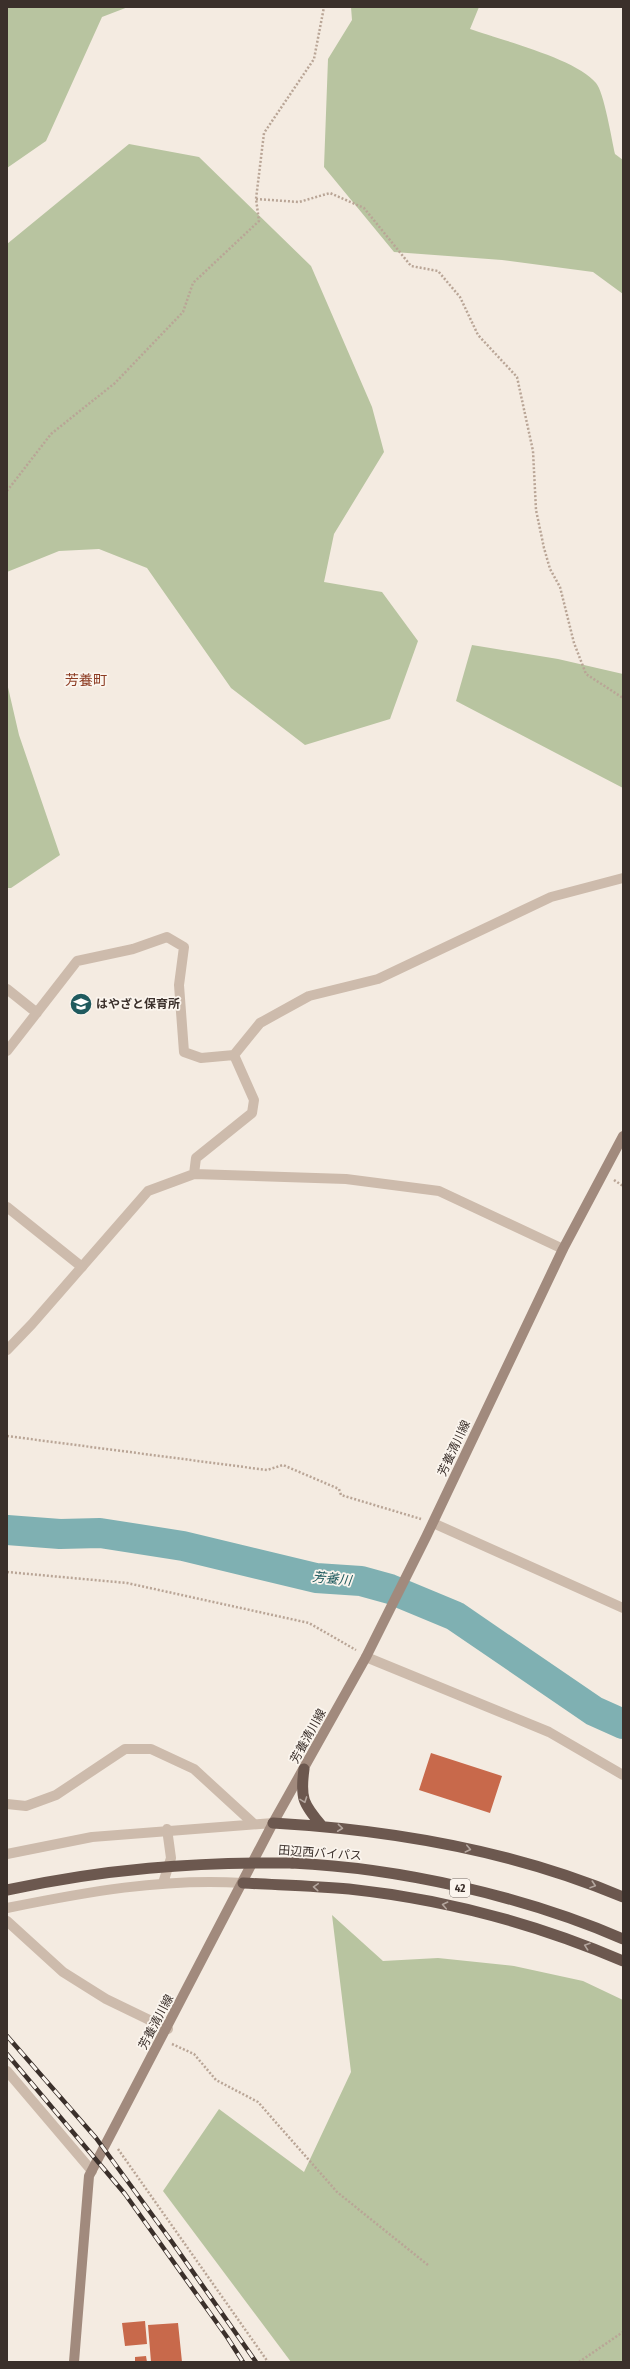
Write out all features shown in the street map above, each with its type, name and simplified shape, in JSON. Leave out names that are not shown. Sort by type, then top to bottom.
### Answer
[{"type":"highway","points":[[304,1769],[301,1791],[304,1803],[322,1826]]},
{"type":"highway","points":[[273,1823],[390,1833],[448,1844],[505,1857],[623,1897]]},
{"type":"highway","name":"田辺西バイパス","points":[[7,1890],[96,1873],[146,1867],[215,1863],[292,1863],[334,1865],[379,1872],[492,1895],[623,1939]]},
{"type":"highway","points":[[243,1883],[349,1889],[476,1912],[591,1947],[623,1961]]},
{"type":"main road","name":"芳養清川線","points":[[74,2362],[89,2176],[168,2029],[273,1823],[372,1645],[433,1523],[563,1249],[623,1136]]},
{"type":"street","points":[[7,1051],[78,961],[133,949],[167,936],[184,947],[179,986],[184,1052],[201,1058],[234,1056],[260,1023],[309,996],[378,979],[551,897],[623,878]]},
{"type":"street","points":[[7,989],[37,1012]]},
{"type":"street","points":[[194,1174],[196,1158],[252,1113],[254,1100],[234,1056]]},
{"type":"street","points":[[7,1350],[148,1191],[194,1174],[346,1179],[439,1190],[563,1249]]},
{"type":"street","points":[[7,1207],[82,1267]]},
{"type":"street","points":[[433,1523],[623,1608]]},
{"type":"street","points":[[366,1656],[549,1732],[623,1775]]},
{"type":"street","points":[[7,1804],[26,1806],[56,1795],[125,1749],[151,1748],[194,1769],[254,1824]]},
{"type":"street","points":[[7,1854],[92,1837],[273,1823]]},
{"type":"street","points":[[163,1883],[171,1858],[167,1830]]},
{"type":"street","points":[[7,1908],[89,1891],[163,1883],[199,1880],[243,1883]]},
{"type":"street","points":[[7,1921],[63,1972],[106,1999],[168,2029]]},
{"type":"street","points":[[7,2070],[92,2171]]},
{"type":"path","points":[[7,491],[51,434],[115,383],[183,312],[193,283],[259,221],[256,200],[264,133],[314,59],[324,7]]},
{"type":"path","points":[[256,200],[299,202],[330,193],[364,208],[411,266],[438,271],[460,297],[478,335],[518,377],[533,451],[536,510],[544,548],[550,569],[560,588],[574,643],[586,674],[623,698]]},
{"type":"path","points":[[7,1436],[267,1470],[283,1465],[339,1489],[341,1495],[433,1523]]},
{"type":"path","points":[[7,1572],[127,1583],[309,1623],[366,1656]]},
{"type":"path","points":[[162,2039],[194,2054],[216,2080],[258,2102],[337,2192],[428,2265]]},
{"type":"path","points":[[110,2138],[268,2362]]},
{"type":"path","points":[[579,2362],[623,2332]]},
{"type":"green space","points":[[7,7],[128,7],[102,17],[46,141],[7,168]]},
{"type":"green space","points":[[351,7],[479,7],[470,29],[556,58],[586,74],[596,83],[605,106],[615,154],[623,160],[623,294],[593,272],[502,260],[394,252],[324,167],[328,59],[352,20]]},
{"type":"green space","points":[[129,144],[199,157],[311,266],[372,407],[384,452],[334,534],[324,582],[382,592],[418,641],[390,719],[305,745],[231,688],[147,568],[99,549],[59,551],[7,572],[7,244]]},
{"type":"green space","points":[[472,645],[558,659],[623,674],[623,788],[456,701]]},
{"type":"green space","points":[[7,683],[19,735],[60,855],[11,888],[7,888]]},
{"type":"green space","points":[[332,1915],[383,1961],[438,1958],[514,1966],[583,1981],[623,2000],[623,2362],[291,2362],[163,2191],[219,2109],[304,2172],[351,2072]]},
{"type":"building","points":[[431,1753],[502,1776],[490,1813],[419,1790]]},
{"type":"building","points":[[145,2321],[147,2344],[125,2346],[122,2323]]},
{"type":"building","points":[[178,2323],[182,2362],[151,2362],[148,2325]]},
{"type":"building","points":[[146,2356],[147,2362],[135,2362],[135,2357]]},
{"type":"waterway","name":"芳養川","points":[[7,1530],[60,1534],[100,1533],[183,1546],[316,1578],[361,1581],[390,1589],[455,1616],[594,1711],[623,1724]]},
{"type":"railway","points":[[7,2036],[96,2138],[172,2242],[256,2362]]},
{"type":"railway","points":[[7,2054],[125,2194],[227,2337],[243,2362]]},
{"type":"place","name":"はやざと保育所","points":[[81,1004]]},
{"type":"district","name":"芳養町","points":[[86,680]]}]
